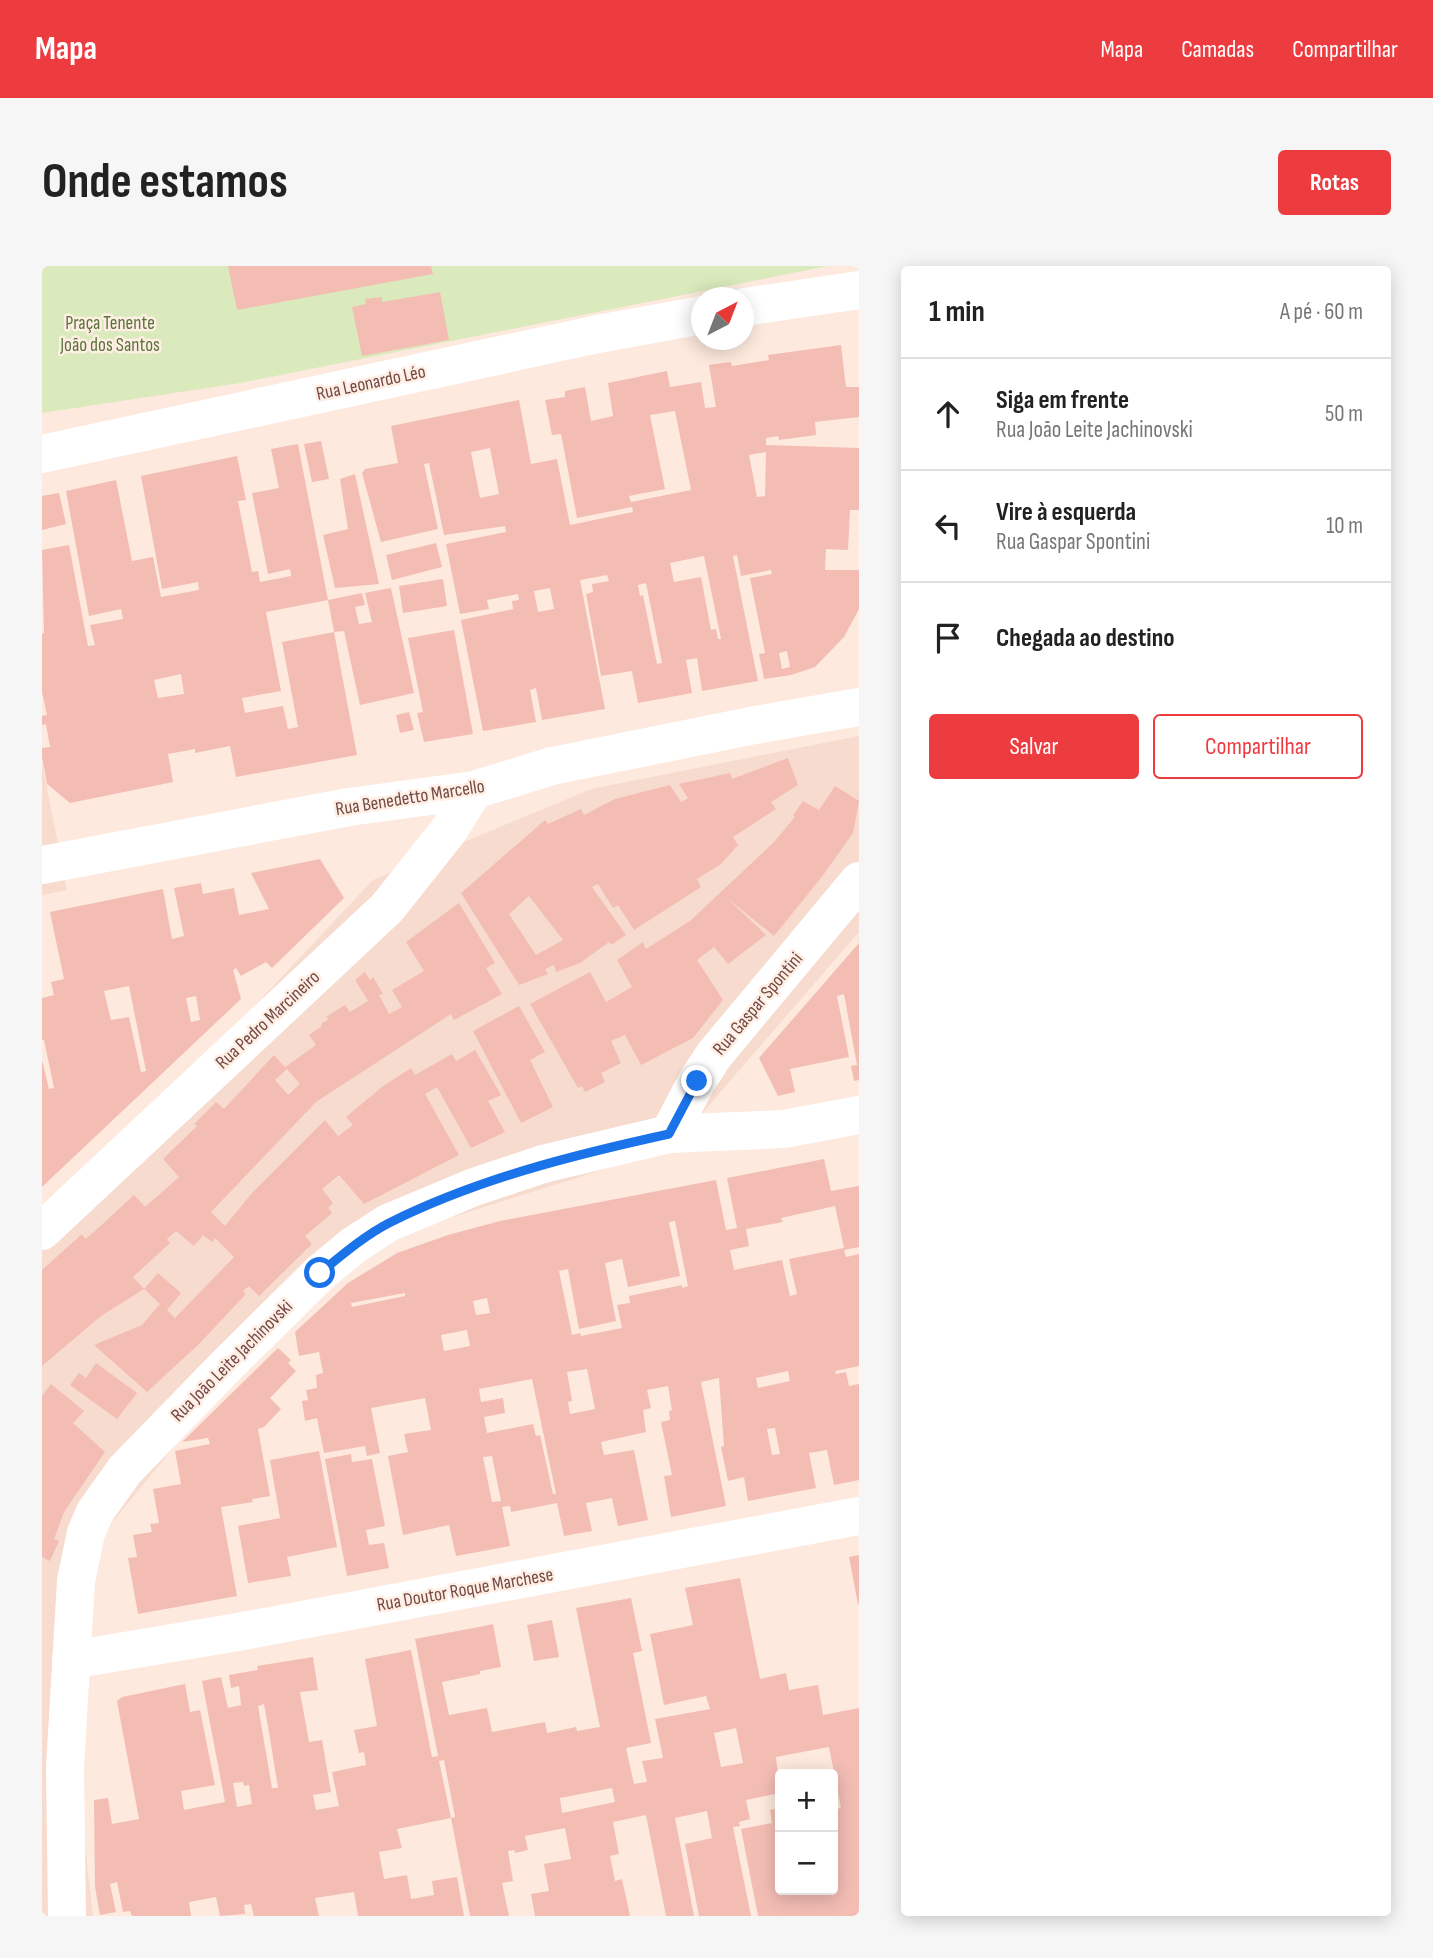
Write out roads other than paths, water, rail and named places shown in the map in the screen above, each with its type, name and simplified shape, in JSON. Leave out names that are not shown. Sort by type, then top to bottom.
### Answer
[{"type":"street","points":[[754,306],[859,290]]},
{"type":"street","name":"Rua Leonardo Léo","points":[[42,454],[598,334],[691,317]]},
{"type":"street","name":"Rua Benedetto Marcello","points":[[42,865],[349,807],[474,790],[552,766],[859,707]]},
{"type":"street","name":"Rua Pedro Marcineiro","points":[[42,1231],[387,908],[449,830],[474,790]]},
{"type":"street","name":"Rua Gaspar Spontini","points":[[669,1134],[714,1055],[859,881]]},
{"type":"street","name":"Rua João Leite Jachinovski","points":[[67,1916],[65,1767],[76,1581],[86,1533],[95,1512],[117,1480],[150,1442],[320,1273],[354,1245],[388,1223],[474,1187],[543,1164],[669,1134],[785,1129],[859,1115]]},
{"type":"street","name":"Rua Doutor Roque Marchese","points":[[71,1660],[859,1516]]},
{"type":"park label","name":"Praça Tenente João dos Santos","points":[[110,334]]}]
